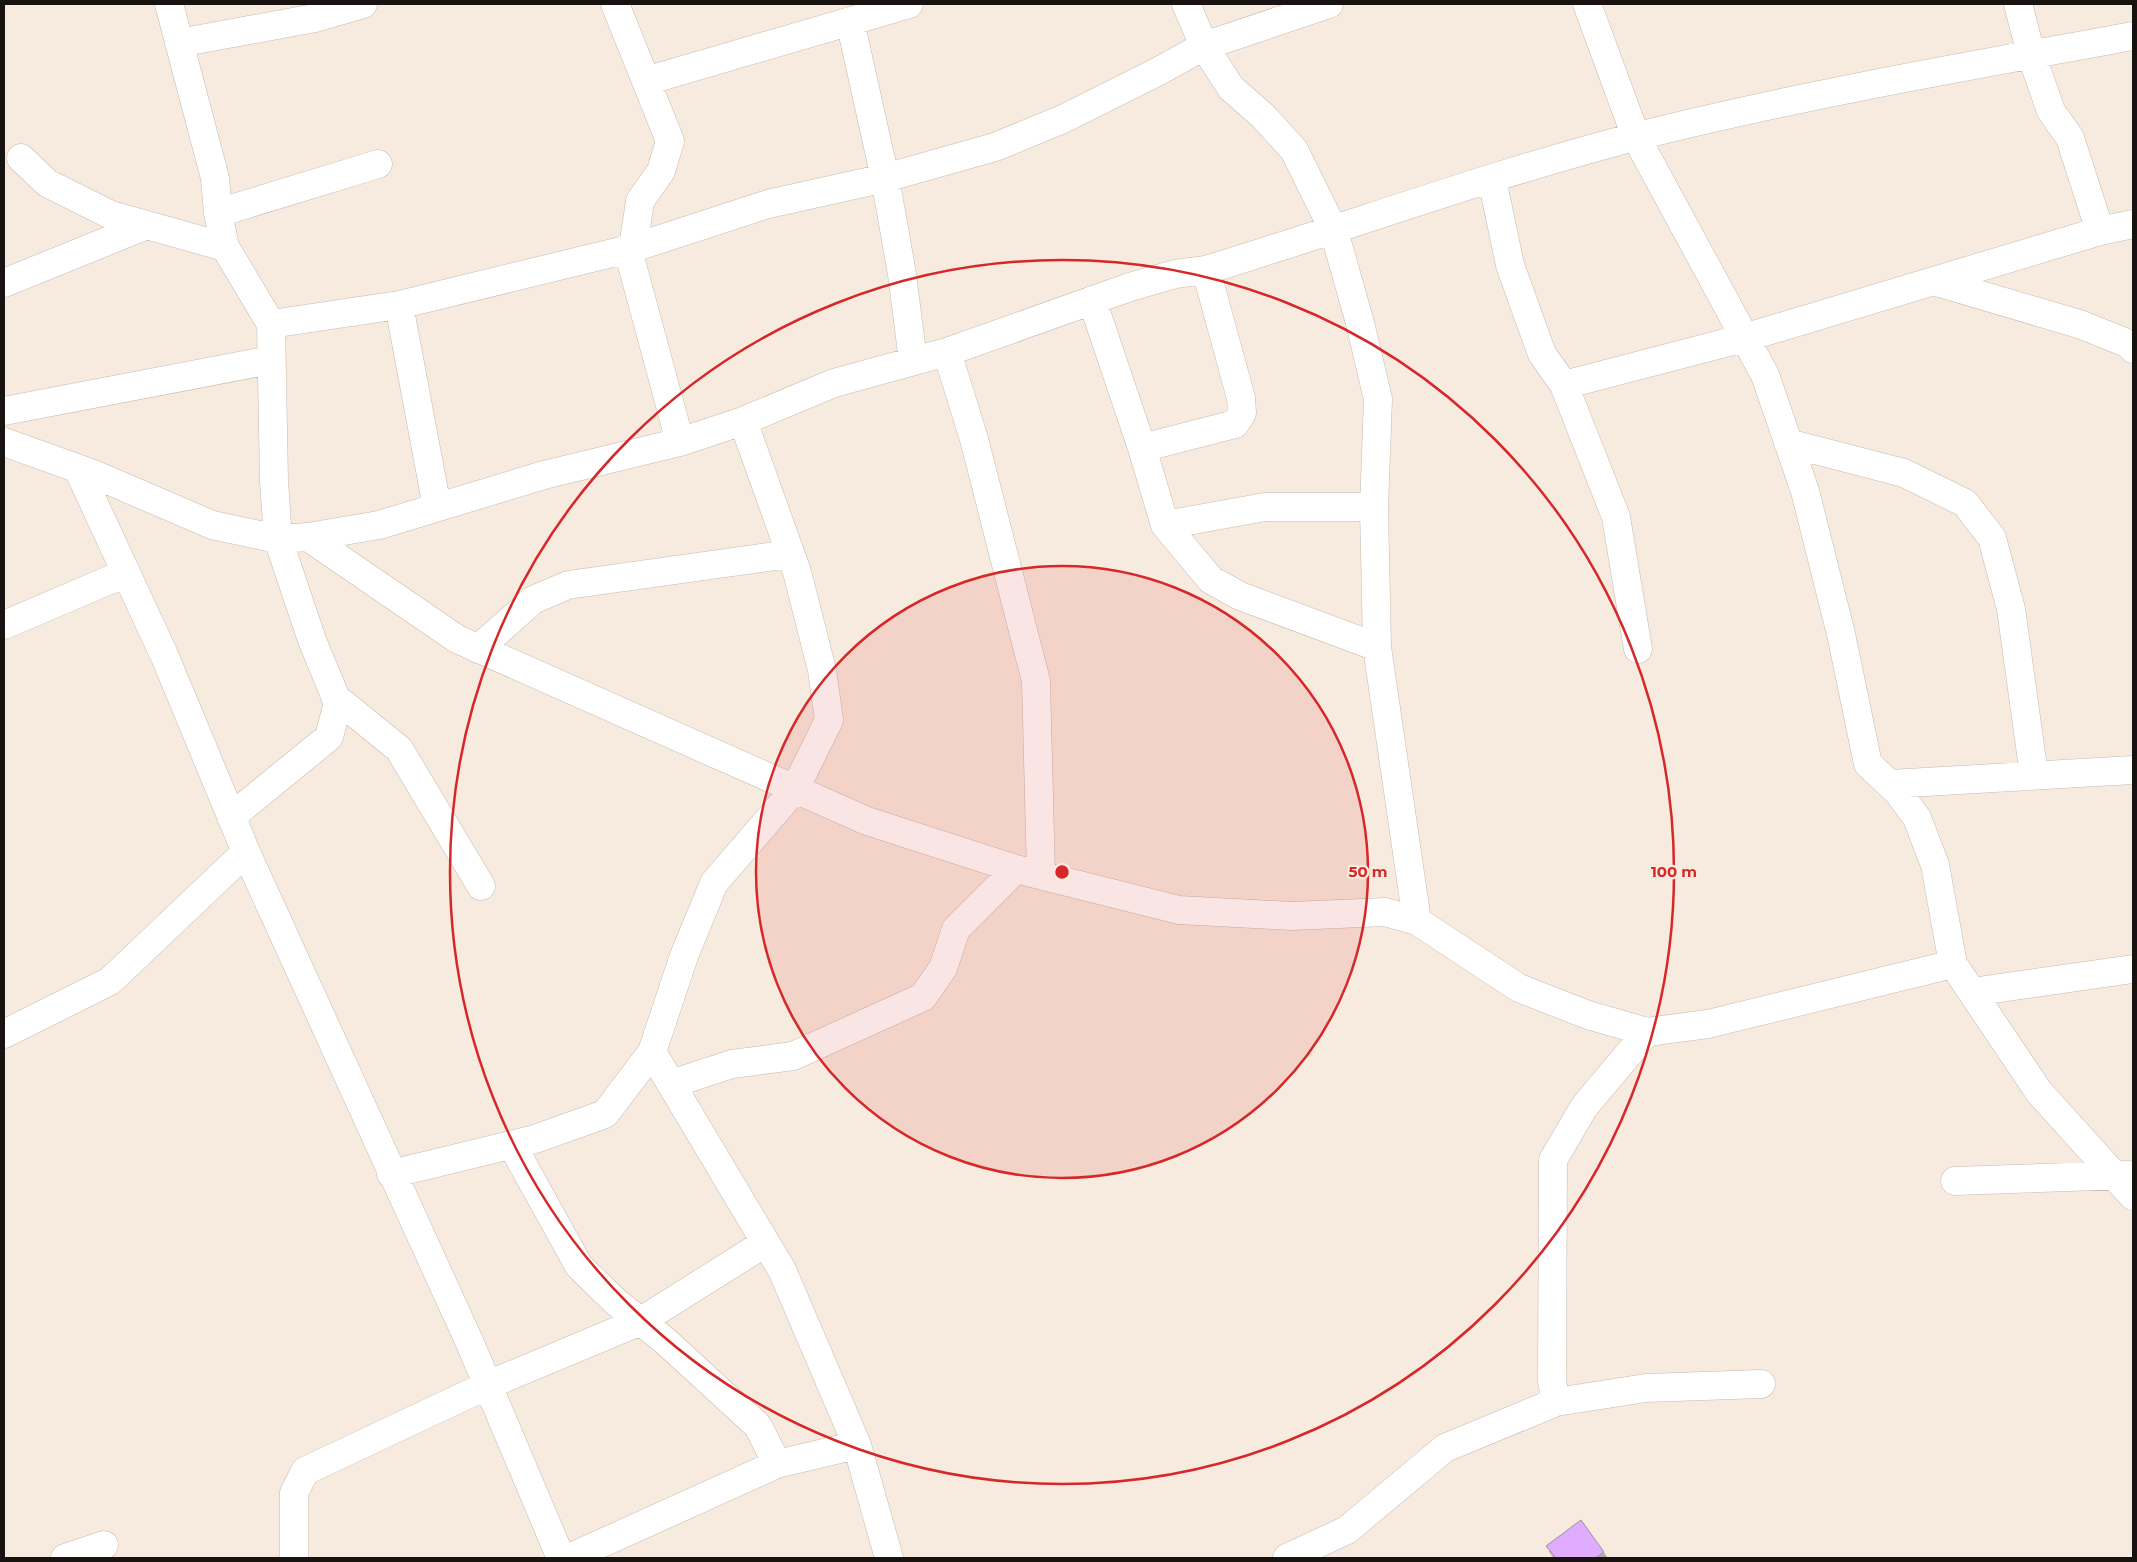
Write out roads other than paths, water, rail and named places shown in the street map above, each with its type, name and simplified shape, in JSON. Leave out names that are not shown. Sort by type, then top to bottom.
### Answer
[{"type":"street","points":[[169,4],[215,178],[218,213],[225,247],[271,324],[274,481],[278,539],[312,640],[338,704],[328,737],[231,817]]},
{"type":"street","points":[[179,43],[315,18],[363,4]]},
{"type":"street","points":[[615,4],[670,141],[660,171],[640,201],[631,261],[680,442]]},
{"type":"street","points":[[646,81],[909,4]]},
{"type":"street","points":[[1186,4],[1204,46],[1230,88],[1263,116],[1294,150],[1334,230],[1360,323],[1378,399],[1374,507],[1377,647],[1417,921]]},
{"type":"street","points":[[271,324],[400,305],[633,248],[768,204],[885,178],[995,146],[1063,119],[1159,71],[1204,46],[1329,4]]},
{"type":"street","points":[[1587,4],[1636,137],[1765,375],[1805,491],[1839,625],[1868,764],[1898,792],[1916,818],[1934,865],[1953,964],[2039,1092],[2128,1182]]},
{"type":"street","points":[[2018,4],[2031,54],[2051,111],[2070,138],[2100,231]]},
{"type":"street","points":[[850,21],[885,178],[902,274],[913,361]]},
{"type":"street","points":[[4,442],[78,469],[212,525],[278,539],[308,537],[379,525],[544,475],[680,442],[742,421],[834,383],[947,352],[1092,300],[1175,274],[1206,270],[1492,178],[1636,137],[1765,105],[2133,36]]},
{"type":"street","points":[[21,158],[47,183],[111,215],[225,247]]},
{"type":"street","points":[[218,213],[378,164]]},
{"type":"street","points":[[1492,178],[1510,265],[1542,354],[1564,385],[1616,518],[1638,649]]},
{"type":"street","points":[[1564,385],[1744,338],[1937,282],[2100,231],[2133,224]]},
{"type":"street","points":[[4,283],[147,225]]},
{"type":"street","points":[[1142,448],[1235,424],[1242,413],[1241,398],[1206,270]]},
{"type":"street","points":[[1937,282],[2082,325],[2128,344],[2133,349]]},
{"type":"street","points":[[1092,300],[1142,448],[1165,525],[1211,580],[1240,596],[1377,647]]},
{"type":"street","points":[[400,305],[437,507]]},
{"type":"street","points":[[672,1084],[732,1064],[793,1056],[922,997],[943,968],[956,928],[1028,872],[1036,681],[974,439],[947,352]]},
{"type":"street","points":[[4,411],[271,360]]},
{"type":"street","points":[[391,1174],[535,1139],[605,1114],[652,1052],[684,956],[714,883],[795,789],[829,720],[822,670],[797,572],[742,421]]},
{"type":"street","points":[[1788,443],[1904,472],[1965,502],[1992,538],[2011,609],[2034,775]]},
{"type":"street","points":[[78,469],[165,657],[246,852],[488,1385],[561,1558]]},
{"type":"street","points":[[1165,525],[1265,507],[1374,507]]},
{"type":"street","points":[[308,537],[457,639],[478,649],[867,821],[1028,872],[1179,910],[1292,916],[1385,912],[1417,921],[1519,988],[1588,1015],[1647,1032],[1708,1024],[1953,964]]},
{"type":"street","points":[[478,649],[533,600],[568,585],[790,554]]},
{"type":"street","points":[[4,625],[126,573]]},
{"type":"street","points":[[335,696],[399,749],[481,886]]},
{"type":"street","points":[[1890,784],[2133,770]]},
{"type":"street","points":[[4,1034],[110,981],[246,852]]},
{"type":"street","points":[[1972,992],[2133,969]]},
{"type":"street","points":[[1556,1402],[1552,1381],[1554,1160],[1584,1107],[1647,1032]]},
{"type":"street","points":[[652,1052],[782,1270],[857,1444],[889,1558]]},
{"type":"street","points":[[512,1145],[579,1266],[616,1302],[641,1321],[758,1426],[777,1464]]},
{"type":"street","points":[[1954,1182],[2128,1182]]},
{"type":"street","points":[[294,1558],[294,1493],[305,1471],[488,1385],[641,1321],[765,1243]]},
{"type":"street","points":[[1287,1558],[1347,1530],[1444,1448],[1556,1402],[1646,1388],[1762,1384]]},
{"type":"street","points":[[569,1558],[777,1464],[857,1444]]},
{"type":"street","points":[[65,1558],[104,1545]]}]
